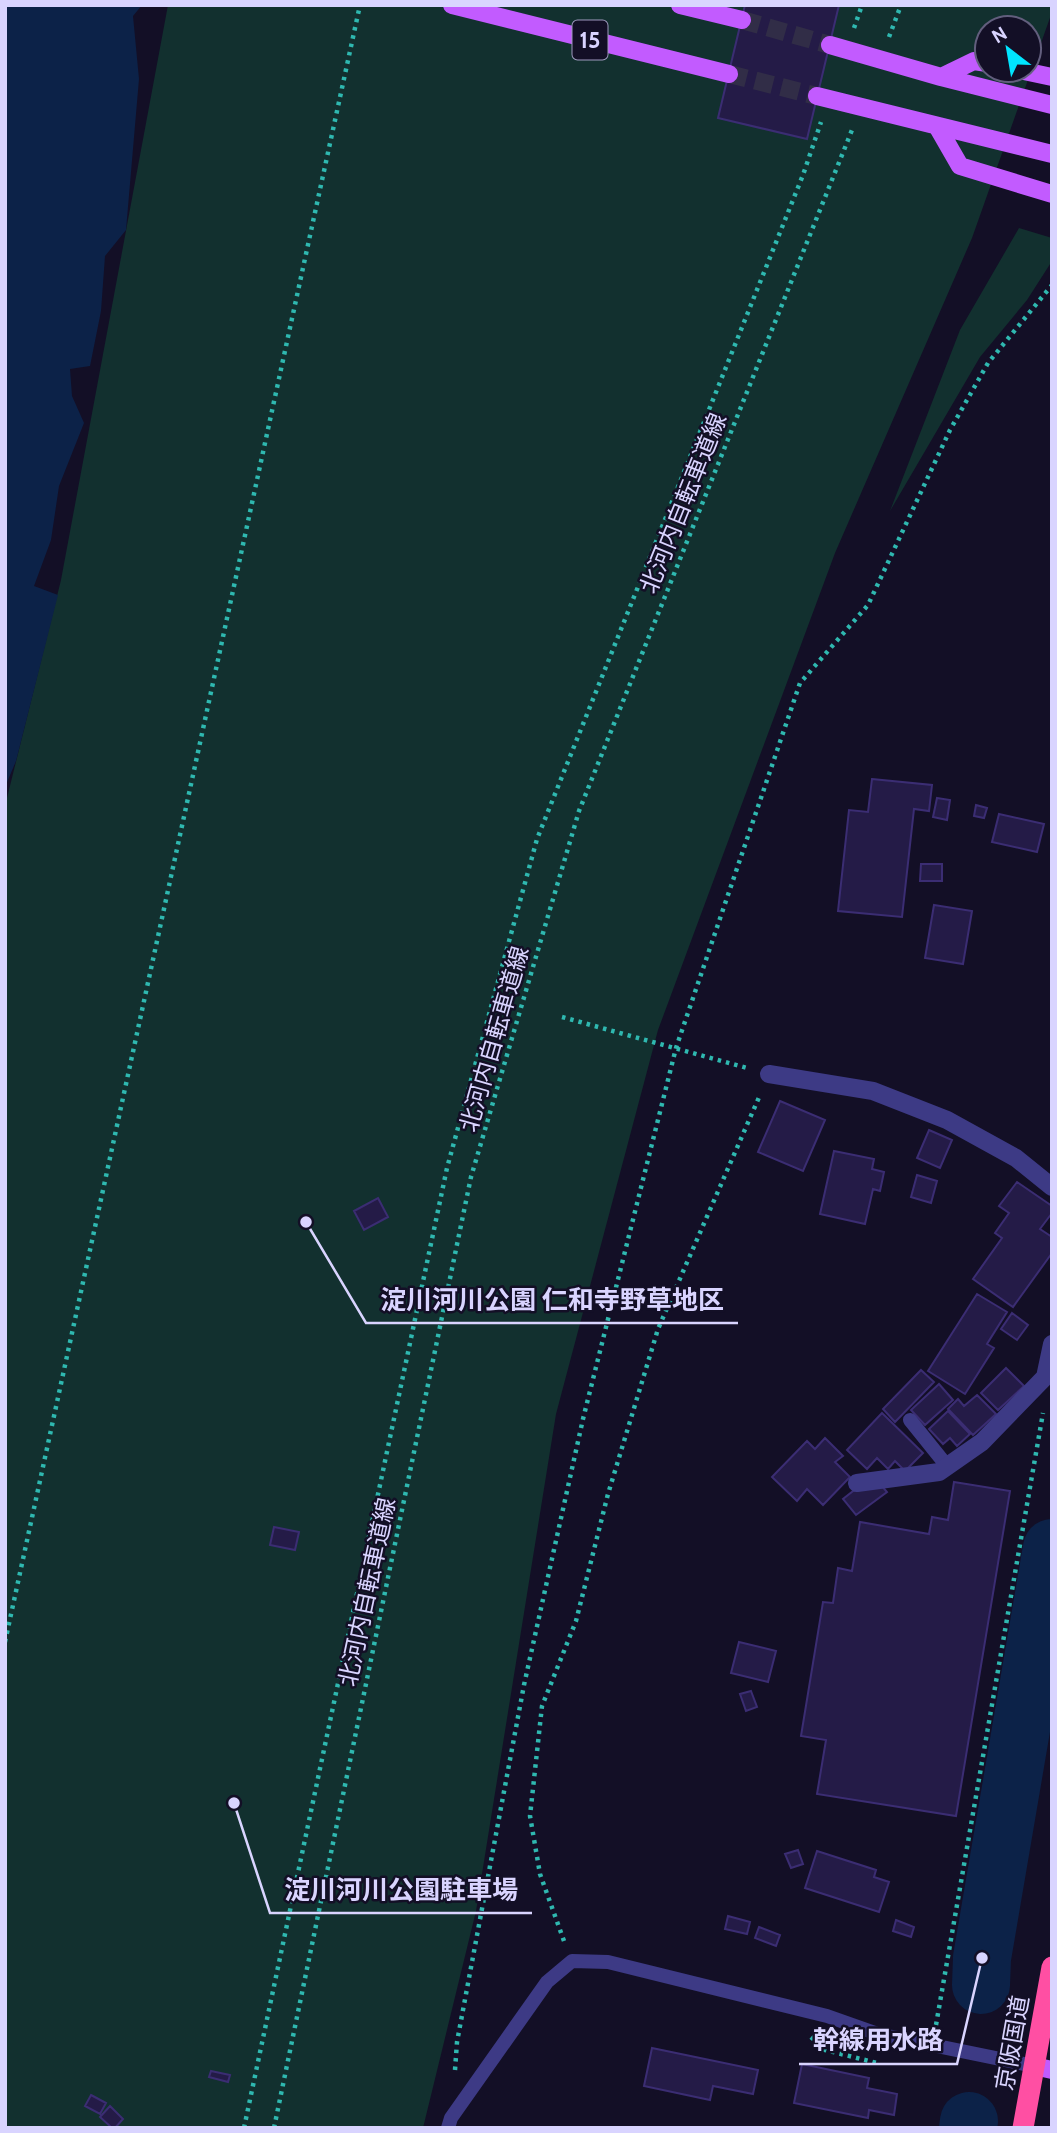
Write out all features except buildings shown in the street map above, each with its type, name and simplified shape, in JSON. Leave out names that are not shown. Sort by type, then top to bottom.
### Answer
[{"type":"highway","name":"京阪国道","points":[[1023,2128],[1043,2068],[1052,1967]]},
{"type":"main road","name":"15","points":[[452,5],[729,74]]},
{"type":"main road","points":[[681,5],[742,20]]},
{"type":"main road","points":[[830,45],[1052,105]]},
{"type":"main road","points":[[941,77],[973,61]]},
{"type":"main road","points":[[821,103],[937,126],[1052,154]]},
{"type":"main road","points":[[937,126],[960,166],[1052,194]]},
{"type":"street","points":[[769,1074],[873,1091],[958,1126],[1016,1158],[1052,1187]]},
{"type":"street","points":[[857,1483],[939,1472],[982,1442],[1045,1377],[1052,1344]]},
{"type":"lane","points":[[910,1420],[947,1466]]},
{"type":"lane","points":[[436,2128],[449,2123],[547,1982],[572,1961],[608,1962],[827,2016],[878,2034],[1043,2068]]},
{"type":"path","points":[[5,1642],[360,5]]},
{"type":"path","points":[[852,31],[862,5]]},
{"type":"path","points":[[886,44],[901,5]]},
{"type":"path","name":"北河内自転車道線","points":[[244,2128],[447,1168],[537,839],[803,175],[821,103]]},
{"type":"path","name":"北河内自転車道線","points":[[274,2128],[471,1177],[579,811],[855,122]]},
{"type":"path","points":[[449,2123],[457,2042],[524,1685],[583,1419],[676,1048],[800,683],[868,605],[950,430],[988,363],[1052,285]]},
{"type":"path","points":[[562,1017],[769,1074],[658,1329],[608,1494],[576,1621],[542,1706],[530,1816],[540,1874],[559,1932],[572,1961]]},
{"type":"path","points":[[932,2046],[1043,1423],[1045,1377]]},
{"type":"green space","points":[[168,5],[1052,5],[1043,37],[1043,14],[973,14],[973,84],[1027,84],[972,238],[835,553],[658,1030],[556,1414],[476,1911],[423,2128],[5,2128],[5,806],[61,580]]},
{"type":"green space","points":[[1019,228],[1052,238],[1052,261],[1027,300],[980,357],[890,511],[960,330]]},
{"type":"water","points":[[5,5],[142,5],[133,16],[139,79],[126,230],[105,256],[101,311],[90,366],[70,369],[72,396],[84,423],[59,486],[51,540],[34,586],[58,595],[16,761],[5,787]]},
{"type":"waterway","points":[[981,1985],[982,1958],[1052,1548]]},
{"type":"waterway","points":[[968,2128],[969,2121]]},
{"type":"tunnel","points":[[742,20],[830,45]]},
{"type":"tunnel","points":[[729,74],[817,96]]},
{"type":"place","name":"淀川河川公園 仁和寺野草地区","points":[[306,1222]]},
{"type":"place","name":"淀川河川公園駐車場","points":[[234,1803]]},
{"type":"place","name":"幹線用水路","points":[[982,1958]]}]
